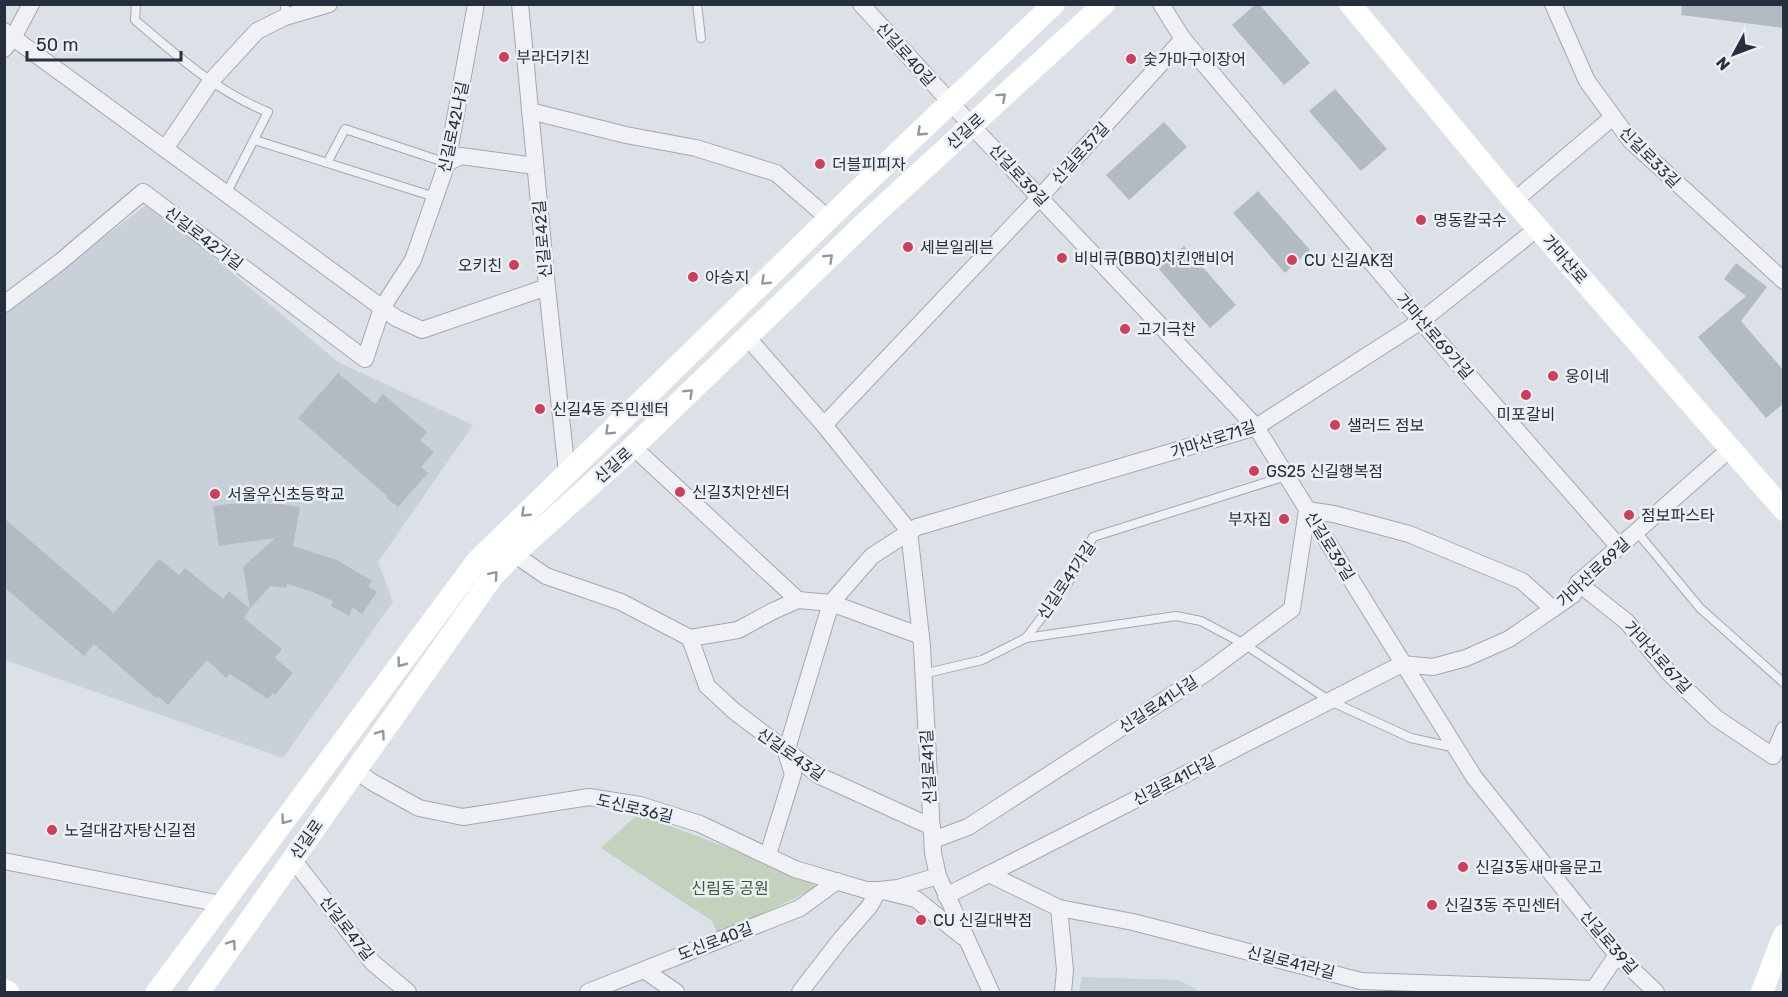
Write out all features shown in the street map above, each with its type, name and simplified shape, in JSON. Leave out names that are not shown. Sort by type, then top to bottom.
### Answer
[{"type":"main road","name":"신길로","points":[[157,993],[477,561],[1054,4]]},
{"type":"main road","name":"신길로","points":[[199,993],[477,597],[514,554],[633,447],[866,222],[1104,4]]},
{"type":"main road","name":"가마산로","points":[[1350,4],[1514,201],[1784,510]]},
{"type":"main road","points":[[1762,993],[1784,935]]},
{"type":"street","points":[[31,4],[7,40],[165,149],[396,318],[422,330],[547,287]]},
{"type":"street","points":[[165,149],[211,81],[257,31],[285,11],[328,4]]},
{"type":"street","name":"신길로42나길","points":[[382,308],[413,260],[447,163],[476,4]]},
{"type":"street","name":"신길로42길","points":[[520,4],[567,473]]},
{"type":"street","name":"신길로40길","points":[[861,4],[971,125]]},
{"type":"street","points":[[1161,4],[1183,39]]},
{"type":"street","name":"신길로33길","points":[[1553,4],[1587,81],[1630,140],[1784,281]]},
{"type":"street","name":"신길로37길","points":[[824,425],[1040,198],[1183,39]]},
{"type":"street","name":"가마산로69가길","points":[[1183,39],[1421,321],[1619,548]]},
{"type":"street","points":[[530,111],[626,135],[696,148],[776,173],[829,219]]},
{"type":"street","points":[[1514,201],[1613,117]]},
{"type":"street","name":"신길로39길","points":[[971,125],[1256,427],[1474,777],[1617,956],[1656,993]]},
{"type":"street","points":[[447,163],[461,156],[535,166]]},
{"type":"street","name":"신길로42가길","points":[[4,304],[60,262],[143,192],[365,359],[382,308]]},
{"type":"street","name":"가마산로71길","points":[[909,531],[1256,427],[1421,321],[1538,228]]},
{"type":"street","points":[[747,337],[824,425],[909,531],[872,556],[831,603],[786,752],[793,774],[768,855]]},
{"type":"street","points":[[633,447],[798,600]]},
{"type":"street","name":"가마산로69길","points":[[1402,664],[1433,667],[1466,658],[1509,639],[1573,595],[1578,583],[1730,449]]},
{"type":"street","points":[[1307,510],[1334,514],[1409,534],[1522,581],[1553,609]]},
{"type":"street","name":"신길로41나길","points":[[932,834],[968,827],[1206,673],[1292,609],[1307,510]]},
{"type":"street","name":"신길로41길","points":[[909,531],[921,636],[932,834],[938,876],[992,993]]},
{"type":"street","points":[[514,554],[546,576],[621,602],[690,638],[738,630],[798,600],[831,603],[921,636]]},
{"type":"street","name":"가마산로67길","points":[[1578,583],[1627,622],[1670,674],[1716,718],[1773,756],[1784,730]]},
{"type":"street","name":"신길로43길","points":[[690,638],[707,686],[734,711],[820,776],[932,834]]},
{"type":"street","name":"신길로41다길","points":[[946,896],[1402,664]]},
{"type":"street","name":"도신로36길","points":[[355,770],[419,808],[463,817],[589,797],[640,805],[700,824],[795,869],[866,890],[898,888],[938,876]]},
{"type":"street","name":"신길로47길","points":[[292,858],[373,963],[408,993]]},
{"type":"street","points":[[4,861],[221,904]]},
{"type":"street","name":"신길로41라길","points":[[990,874],[1059,908],[1133,922],[1361,981],[1594,988],[1617,956]]},
{"type":"street","name":"도신로40길","points":[[588,993],[800,908],[837,881]]},
{"type":"street","points":[[800,993],[841,939],[869,907],[879,890]]},
{"type":"street","name":"도신로36길","points":[[879,890],[916,899],[966,940]]},
{"type":"street","points":[[1059,908],[1065,970],[1063,993]]},
{"type":"street","points":[[644,970],[676,993]]},
{"type":"lane","points":[[136,4],[135,20],[190,68],[254,107],[268,112],[226,194]]},
{"type":"lane","points":[[697,4],[701,38]]},
{"type":"lane","points":[[327,163],[345,129],[447,163]]},
{"type":"lane","points":[[255,140],[435,196]]},
{"type":"lane","name":"신길로41가길","points":[[923,674],[982,660],[1026,638],[1068,583],[1093,537],[1286,476]]},
{"type":"lane","points":[[1637,532],[1700,608],[1784,683]]},
{"type":"lane","points":[[1026,638],[1176,616],[1201,621],[1244,644],[1330,701],[1411,738],[1456,748]]},
{"type":"shaded area","name":"서울우신초등학교","points":[[149,203],[338,362],[473,425],[378,562],[393,602],[283,758],[5,660],[5,312]]},
{"type":"shaded area","points":[[1082,977],[1179,980],[1201,992],[1079,992]]},
{"type":"green space","name":"신림동 공원","points":[[638,814],[825,884],[718,935],[712,921],[601,848]]},
{"type":"building","points":[[1256,4],[1259,4],[1310,63],[1284,85],[1232,25]]},
{"type":"building","points":[[1682,4],[1784,4],[1784,28],[1681,15]]},
{"type":"building","points":[[1335,89],[1387,149],[1361,171],[1309,111]]},
{"type":"building","points":[[1164,122],[1187,147],[1129,200],[1106,175]]},
{"type":"building","points":[[1258,191],[1310,250],[1285,273],[1233,213]]},
{"type":"building","points":[[1184,246],[1236,305],[1210,328],[1158,268]]},
{"type":"building","points":[[1736,263],[1767,287],[1741,321],[1784,371],[1784,403],[1766,418],[1698,337],[1746,296],[1724,279]]},
{"type":"building","points":[[338,373],[375,404],[383,394],[427,432],[420,440],[434,452],[421,467],[428,473],[398,507],[298,418]]},
{"type":"building","points":[[239,503],[300,507],[293,546],[337,560],[372,581],[368,586],[377,592],[362,614],[353,607],[349,616],[331,606],[333,601],[287,584],[286,588],[270,586],[250,609],[243,567],[275,538],[219,546],[213,506]]},
{"type":"building","points":[[4,518],[114,613],[159,559],[179,575],[185,568],[223,599],[229,591],[250,609],[244,618],[282,649],[275,658],[293,673],[275,695],[273,693],[268,699],[230,674],[226,678],[207,660],[168,705],[158,696],[156,698],[94,644],[84,656],[4,587]]},
{"type":"place","name":"부라더키친","points":[[504,57]]},
{"type":"place","name":"숯가마구이장어","points":[[1131,59]]},
{"type":"place","name":"더블피피자","points":[[820,164]]},
{"type":"place","name":"명동칼국수","points":[[1421,220]]},
{"type":"place","name":"세븐일레븐","points":[[908,247]]},
{"type":"place","name":"비비큐(BBQ)치킨앤비어","points":[[1062,258]]},
{"type":"place","name":"CU 신길AK점","points":[[1292,260]]},
{"type":"place","name":"오키친","points":[[514,265]]},
{"type":"place","name":"아승지","points":[[693,277]]},
{"type":"place","name":"고기극찬","points":[[1125,329]]},
{"type":"place","name":"웅이네","points":[[1553,376]]},
{"type":"place","name":"미포갈비","points":[[1526,395]]},
{"type":"place","name":"신길4동 주민센터","points":[[540,409]]},
{"type":"place","name":"샐러드 점보","points":[[1335,425]]},
{"type":"place","name":"GS25 신길행복점","points":[[1254,471]]},
{"type":"place","name":"신길3치안센터","points":[[680,492]]},
{"type":"place","name":"서울우신초등학교","points":[[215,494]]},
{"type":"place","name":"점보파스타","points":[[1629,515]]},
{"type":"place","name":"부자집","points":[[1284,519]]},
{"type":"place","name":"노걸대감자탕신길점","points":[[52,830]]},
{"type":"place","name":"신길3동새마을문고","points":[[1463,867]]},
{"type":"place","name":"신길3동 주민센터","points":[[1432,905]]},
{"type":"place","name":"CU 신길대박점","points":[[921,920]]}]
